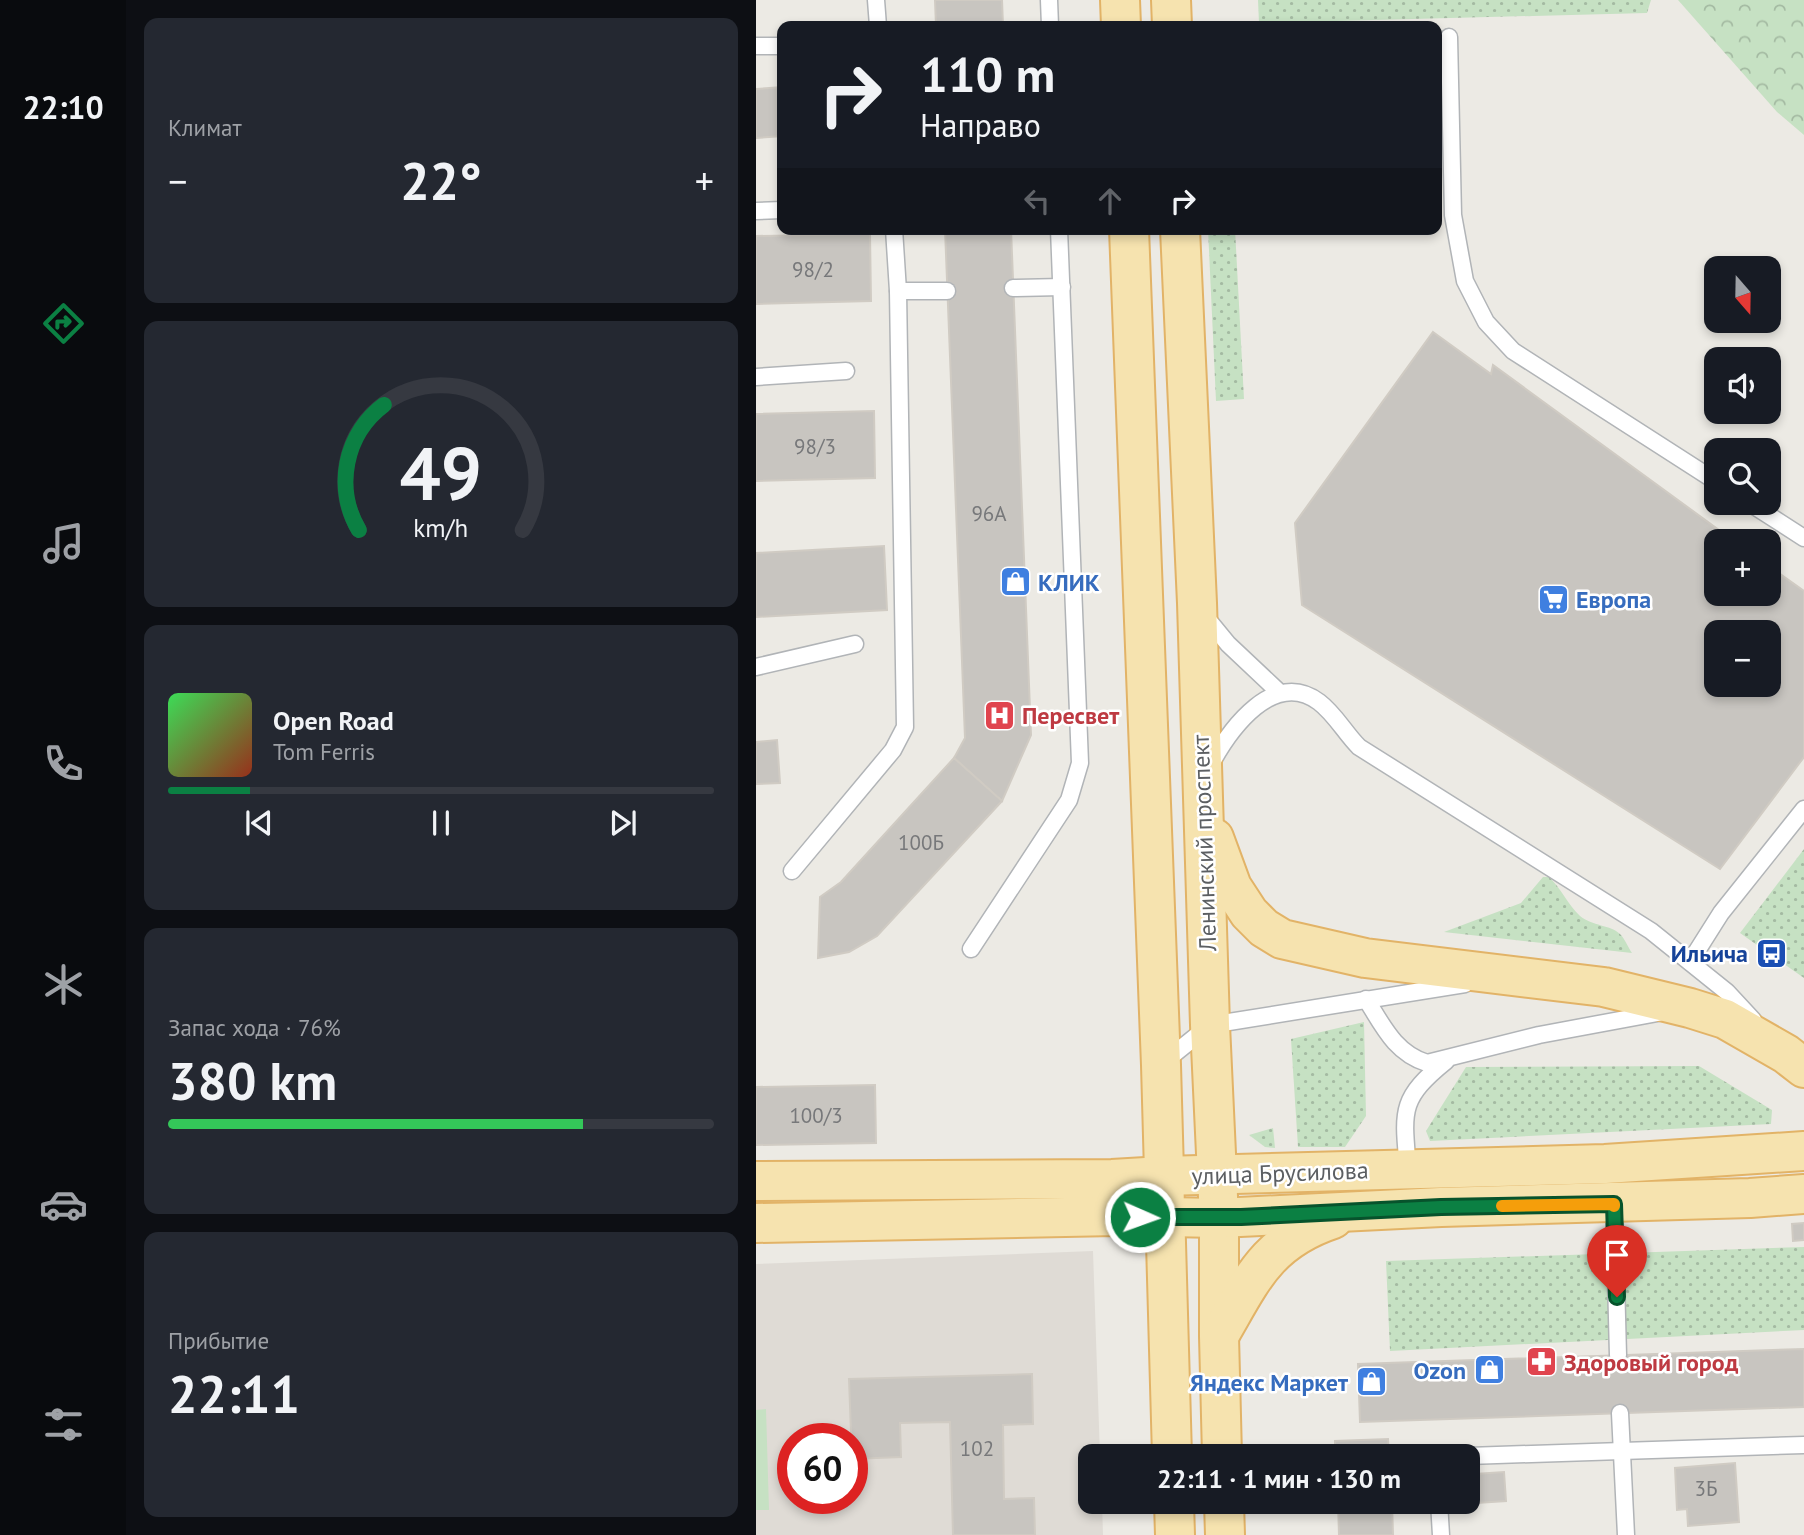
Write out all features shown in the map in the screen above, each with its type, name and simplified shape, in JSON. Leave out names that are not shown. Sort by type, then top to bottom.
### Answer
[{"type":"main road","points":[[1120,0],[1121,21]]},
{"type":"main road","points":[[1171,0],[1172,21]]},
{"type":"main road","points":[[1129,235],[1161,1065],[1172,1444]]},
{"type":"main road","name":"Ленинский проспект","points":[[1180,235],[1197,603],[1219,1218],[1222,1444]]},
{"type":"main road","points":[[1203,792],[1232,887],[1249,913],[1264,928],[1282,939],[1365,958],[1604,987],[1690,1007],[1725,1019],[1795,1061]]},
{"type":"main road","name":"улица Брусилова","points":[[756,1181],[1098,1179],[1618,1163],[1804,1151]]},
{"type":"main road","name":"улица Брусилова","points":[[756,1223],[1115,1216],[1219,1218],[1441,1207],[1614,1204],[1804,1194]]},
{"type":"main road","points":[[1219,1336],[1259,1268],[1275,1251],[1316,1225],[1354,1212]]},
{"type":"main road","points":[[1174,1514],[1175,1535]]},
{"type":"main road","points":[[1223,1514],[1224,1535]]},
{"type":"lane","points":[[876,0],[878,21]]},
{"type":"lane","points":[[1049,0],[1050,21]]},
{"type":"lane","points":[[1449,37],[1453,215],[1465,281],[1486,322],[1513,351],[1704,474]]},
{"type":"lane","points":[[756,46],[777,46]]},
{"type":"lane","points":[[756,211],[777,210]]},
{"type":"lane","points":[[792,870],[892,750],[905,727],[898,291],[894,235]]},
{"type":"lane","points":[[971,950],[1069,800],[1080,764],[1059,235]]},
{"type":"lane","points":[[1013,288],[1062,286]]},
{"type":"lane","points":[[898,291],[947,291]]},
{"type":"lane","points":[[756,377],[846,371]]},
{"type":"lane","points":[[1768,515],[1804,538]]},
{"type":"lane","points":[[1197,603],[1228,644],[1279,692]]},
{"type":"lane","points":[[756,667],[855,644]]},
{"type":"lane","points":[[1203,792],[1227,738],[1249,713],[1279,692],[1303,693],[1331,713],[1359,747],[1651,931],[1727,992],[1795,1061]]},
{"type":"lane","points":[[1690,962],[1721,913],[1804,809]]},
{"type":"lane","points":[[1161,1065],[1210,1025],[1512,976]]},
{"type":"lane","points":[[1366,999],[1399,1048],[1412,1058],[1427,1062],[1448,1059],[1479,1048],[1690,1007]]},
{"type":"lane","points":[[1408,1169],[1404,1125],[1411,1095],[1423,1080],[1448,1059]]},
{"type":"lane","points":[[1614,1204],[1618,1355]]},
{"type":"lane","points":[[1620,1413],[1626,1535]]},
{"type":"lane","points":[[1480,1456],[1804,1445]]},
{"type":"lane","points":[[1439,1514],[1441,1535]]},
{"type":"shaded area","points":[[1093,1251],[1100,1444],[1078,1444],[1078,1514],[1102,1514],[1103,1535],[756,1535],[756,1264]]},
{"type":"green space","points":[[1258,0],[1651,0],[1647,13],[1259,21]]},
{"type":"green space","points":[[1678,0],[1804,0],[1804,135],[1777,112]]},
{"type":"green space","points":[[1208,235],[1235,235],[1244,399],[1216,401]]},
{"type":"green space","points":[[1804,849],[1804,978],[1740,933]]},
{"type":"green space","points":[[1543,877],[1549,877],[1553,881],[1580,916],[1620,934],[1632,953],[1444,932],[1521,903]]},
{"type":"green space","points":[[1364,1022],[1366,1116],[1345,1147],[1298,1147],[1291,1039]]},
{"type":"green space","points":[[1699,1066],[1772,1110],[1771,1124],[1430,1141],[1426,1131],[1466,1067]]},
{"type":"green space","points":[[1273,1128],[1275,1148],[1265,1147],[1249,1135]]},
{"type":"green space","points":[[1804,1247],[1804,1330],[1390,1351],[1386,1261]]},
{"type":"green space","points":[[766,1409],[769,1510],[756,1510],[756,1410]]},
{"type":"building","points":[[935,0],[1002,0],[1003,21],[936,21]]},
{"type":"building","points":[[777,87],[777,136],[756,138],[756,89]]},
{"type":"building","points":[[870,235],[871,301],[756,304],[756,236]]},
{"type":"building","points":[[945,235],[1011,235],[1031,735],[1002,801],[954,758],[965,738]]},
{"type":"building","name":"Европа","points":[[1433,332],[1491,374],[1493,365],[1718,529],[1704,529],[1704,606],[1781,606],[1781,575],[1804,591],[1804,757],[1720,869],[1302,605],[1295,523]]},
{"type":"building","points":[[874,411],[875,478],[756,481],[756,414]]},
{"type":"building","points":[[884,546],[887,610],[756,617],[756,553]]},
{"type":"building","points":[[777,740],[780,783],[756,784],[756,742]]},
{"type":"building","points":[[954,758],[1002,801],[877,936],[849,952],[818,958],[820,897],[841,882]]},
{"type":"building","points":[[875,1085],[876,1143],[756,1145],[756,1087]]},
{"type":"building","points":[[1804,1223],[1804,1240],[1793,1241],[1792,1224]]},
{"type":"building","points":[[1804,1349],[1804,1407],[1360,1422],[1358,1364]]},
{"type":"building","points":[[1032,1374],[1033,1424],[1003,1425],[1004,1499],[1034,1498],[1035,1535],[953,1535],[950,1422],[900,1423],[901,1457],[868,1458],[868,1423],[851,1423],[849,1379]]},
{"type":"building","points":[[1388,1439],[1388,1444],[1335,1444],[1335,1441]]},
{"type":"building","points":[[1735,1463],[1739,1522],[1688,1526],[1687,1509],[1677,1510],[1675,1468]]},
{"type":"building","points":[[1504,1472],[1506,1501],[1480,1503],[1480,1474]]},
{"type":"building","points":[[1338,1514],[1392,1514],[1393,1535],[1339,1535]]},
{"type":"slow traffic","points":[[1502,1206],[1614,1206]]},
{"type":"place","name":"КЛИК","points":[[1015,582]]},
{"type":"place","name":"Европа","points":[[1553,599]]},
{"type":"place","name":"Пересвет","points":[[999,715]]},
{"type":"place","name":"Ильича","points":[[1771,953]]},
{"type":"place","name":"Здоровый город","points":[[1541,1362]]},
{"type":"place","name":"Ozon","points":[[1489,1370]]},
{"type":"place","name":"Яндекс Маркет","points":[[1371,1382]]},
{"type":"route","points":[[1140,1217],[1285,1216],[1441,1207],[1614,1204],[1617,1297]]}]
